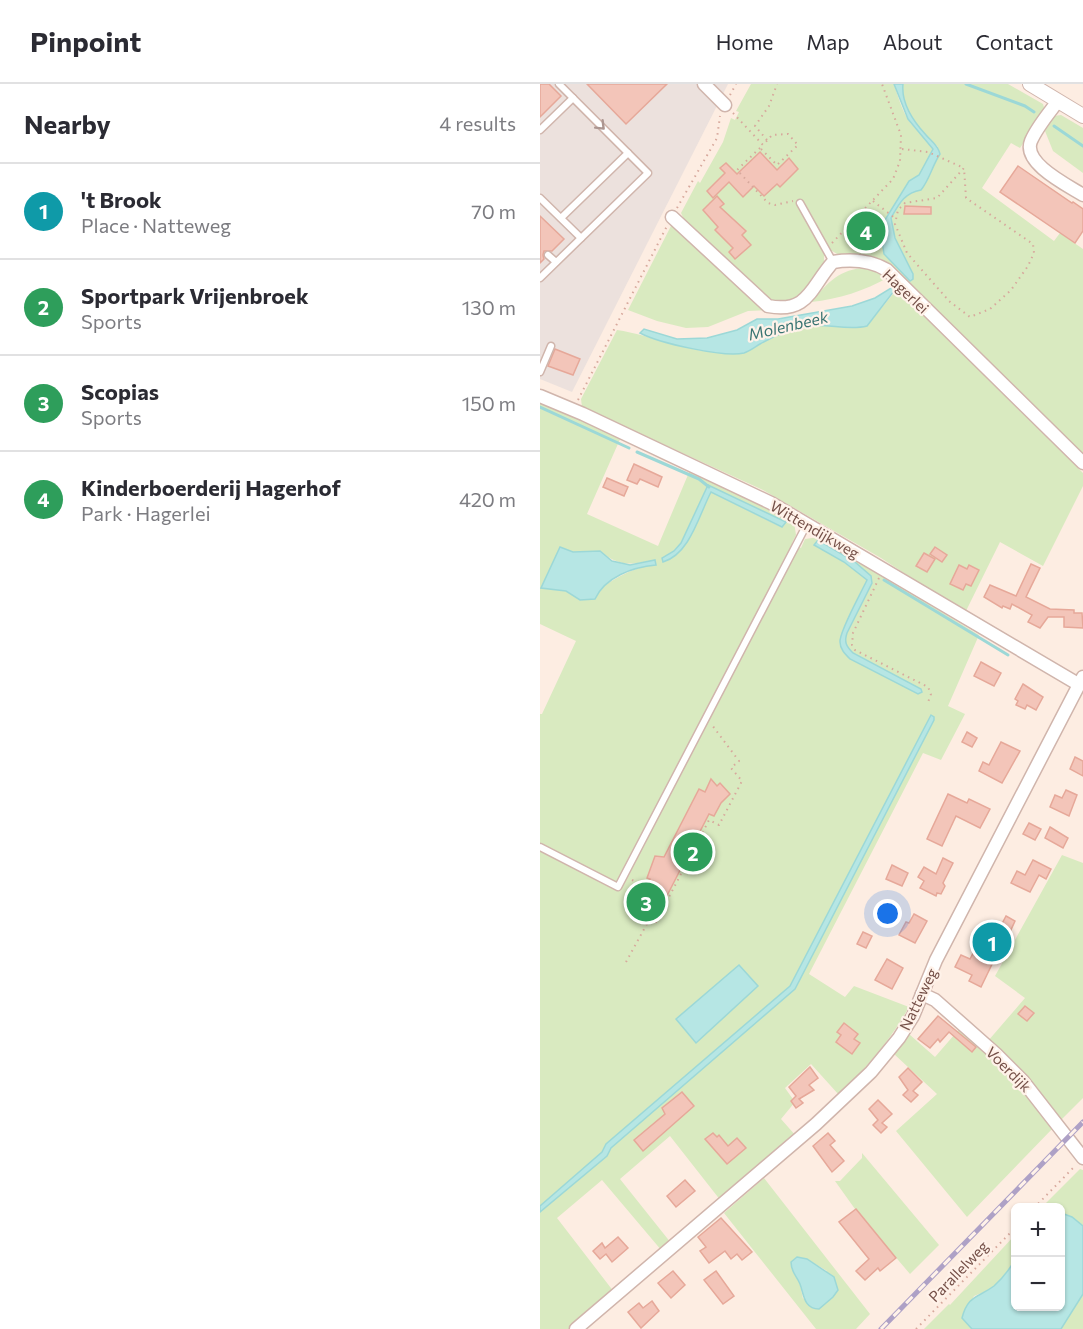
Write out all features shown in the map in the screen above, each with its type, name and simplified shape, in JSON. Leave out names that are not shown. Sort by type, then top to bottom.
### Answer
[{"type":"street","points":[[704,84],[725,105]]},
{"type":"street","points":[[1030,84],[1083,116]]},
{"type":"street","points":[[1058,100],[1031,142],[1029,152],[1034,162],[1083,195]]},
{"type":"street","points":[[672,217],[768,306],[778,308],[802,302],[811,295],[833,262]]},
{"type":"street","name":"Hagerlei","points":[[833,262],[875,263],[887,270],[1083,463]]},
{"type":"street","name":"Wittendijkweg","points":[[540,396],[739,487],[1081,680]]},
{"type":"street","name":"Natteweg","points":[[576,1329],[816,1124],[871,1072],[899,1038],[912,1016],[936,960],[1081,680]]},
{"type":"street","name":"Voerdijk","points":[[922,994],[935,1000],[1023,1081],[1083,1158]]},
{"type":"lane","points":[[540,278],[648,173],[560,84]]},
{"type":"lane","points":[[540,130],[573,98]]},
{"type":"lane","points":[[561,218],[628,153]]},
{"type":"lane","points":[[540,198],[581,238]]},
{"type":"lane","points":[[800,203],[833,262]]},
{"type":"lane","points":[[548,255],[556,262]]},
{"type":"lane","points":[[540,372],[551,346]]},
{"type":"lane","points":[[540,847],[618,888],[807,524]]},
{"type":"path","points":[[767,140],[755,126],[769,106],[777,84]]},
{"type":"path","points":[[826,249],[894,179],[902,150],[898,124],[882,84]]},
{"type":"path","points":[[572,410],[672,217],[717,138],[725,105],[762,146],[777,165],[798,145],[788,134],[772,135],[762,146],[737,170],[768,203],[775,205],[796,200],[800,203]]},
{"type":"path","points":[[902,150],[928,152],[964,168]]},
{"type":"path","points":[[964,168],[966,198],[1033,243],[1034,253],[1011,290],[990,309],[970,317],[949,301],[907,253],[895,224],[898,210],[905,203],[937,198],[964,168]]},
{"type":"path","points":[[873,201],[895,218]]},
{"type":"path","points":[[883,569],[853,633],[852,645],[855,650],[928,687],[931,694],[927,705]]},
{"type":"path","points":[[624,876],[643,886],[631,897],[649,920],[656,922],[709,820],[719,825],[742,781],[731,768],[739,761],[713,726],[704,720]]},
{"type":"path","points":[[626,962],[649,920]]},
{"type":"path","points":[[1039,1203],[1083,1158]]},
{"type":"path","name":"Parallelweg","points":[[916,1329],[1011,1232]]},
{"type":"shaded area","points":[[540,84],[728,84],[572,392],[540,379]]},
{"type":"green space","points":[[751,84],[894,84],[907,117],[930,144],[933,152],[938,147],[908,111],[903,84],[1008,84],[1043,104],[1045,111],[1020,148],[1011,143],[982,188],[1054,241],[1060,233],[1083,249],[1083,457],[867,259],[839,255],[832,251],[824,256],[824,266],[796,301],[780,303],[764,296],[686,223],[681,213],[723,142],[731,118],[735,120],[739,112],[736,111]]},
{"type":"green space","points":[[1061,115],[1083,128],[1083,173],[1053,151],[1045,131],[1054,116]]},
{"type":"green space","points":[[672,224],[751,300],[767,310],[748,311],[708,327],[686,328],[657,321],[628,310]]},
{"type":"green space","points":[[861,268],[871,269],[889,277],[851,294],[811,302],[839,276]]},
{"type":"green space","points":[[897,289],[1083,473],[1083,486],[1043,566],[1000,542],[965,613],[881,558],[763,490],[582,407],[581,399],[617,330],[697,350],[744,352],[780,334],[801,327],[867,326]]},
{"type":"green space","points":[[540,402],[621,437],[587,514],[658,546],[690,470],[794,522],[796,535],[792,543],[801,548],[805,539],[819,537],[979,635],[948,706],[965,714],[941,760],[923,753],[809,974],[845,997],[854,986],[909,1007],[877,1054],[839,1095],[811,1064],[785,1088],[795,1102],[781,1119],[796,1136],[721,1201],[670,1136],[620,1179],[671,1243],[662,1251],[602,1180],[557,1218],[614,1292],[570,1329],[540,1329],[540,1212],[607,1156],[611,1148],[795,989],[931,715],[790,986],[606,1144],[602,1152],[540,1206],[540,714],[576,641],[540,624]],"holes":[[[708,486],[781,527],[711,492],[685,545],[663,562],[681,543]],[[600,551],[620,562],[632,564],[654,560],[655,565],[625,574],[580,600],[566,591],[542,588],[573,552]]]},
{"type":"green space","points":[[1062,855],[1083,863],[1083,1098],[1061,1120],[988,1041],[1025,998],[995,976]]},
{"type":"green space","points":[[961,1027],[1011,1076],[1054,1127],[967,1217],[896,1131],[937,1094],[894,1054],[909,1034],[935,1057]]},
{"type":"green space","points":[[862,1153],[939,1245],[910,1274],[855,1209],[835,1181],[840,1181],[862,1158]]},
{"type":"green space","points":[[1080,1169],[1083,1170],[1083,1226],[1065,1214],[1065,1203],[1046,1203]]},
{"type":"green space","points":[[764,1178],[870,1314],[856,1329],[816,1329],[724,1213]],"holes":[[[807,1259],[827,1271],[803,1299],[800,1284]]]},
{"type":"green space","points":[[1011,1239],[1011,1266],[1003,1278],[991,1289],[974,1296],[962,1318],[972,1329],[924,1329],[950,1305]]},
{"type":"green space","points":[[1083,1294],[1083,1329],[1061,1329]]},
{"type":"water","points":[[894,84],[903,84],[904,98],[909,112],[940,154],[921,190],[906,196],[891,218],[895,238],[913,274],[913,279],[910,281],[884,254],[880,228],[909,181],[919,175],[933,149],[908,119]]},
{"type":"water","points":[[891,288],[894,291],[867,326],[802,327],[777,335],[744,353],[692,349],[640,333],[644,329],[677,339],[707,338],[737,330],[757,319],[778,319],[852,306],[875,298]]},
{"type":"water","points":[[708,485],[786,522],[782,527],[711,492],[687,542],[672,558],[663,562],[662,558],[674,551],[681,543]]},
{"type":"water","points":[[818,540],[855,562],[871,576],[872,583],[847,633],[846,644],[853,653],[921,689],[922,692],[918,694],[850,659],[843,651],[840,642],[843,630],[867,580],[844,562],[814,545]]},
{"type":"water","points":[[560,547],[573,552],[600,551],[612,561],[630,565],[655,560],[656,565],[629,571],[613,579],[595,599],[580,600],[566,591],[541,588]]},
{"type":"water","points":[[931,715],[934,720],[795,989],[611,1148],[607,1156],[540,1212],[540,1206],[602,1152],[606,1144],[790,986]]},
{"type":"water","points":[[739,965],[758,986],[696,1043],[676,1019]]},
{"type":"water","points":[[1065,1214],[1083,1226],[1083,1294],[1061,1329],[972,1329],[962,1318],[967,1305],[1006,1274],[1011,1266],[1011,1311],[1065,1311]]},
{"type":"water","points":[[797,1257],[807,1259],[834,1277],[838,1290],[819,1309],[807,1304],[793,1271],[791,1262]]},
{"type":"building","points":[[540,84],[549,84],[561,96],[540,117]]},
{"type":"building","points":[[587,84],[667,84],[626,124]]},
{"type":"building","points":[[760,152],[777,170],[789,158],[798,169],[780,187],[777,184],[764,196],[754,186],[743,197],[729,182],[713,198],[707,191],[725,173],[720,168],[726,163],[737,174]]},
{"type":"building","points":[[1018,166],[1083,209],[1083,231],[1075,243],[1000,192]]},
{"type":"building","points":[[717,196],[724,204],[720,207],[746,231],[742,235],[751,245],[735,259],[729,252],[733,248],[715,230],[718,227],[703,210]]},
{"type":"building","points":[[905,206],[931,207],[931,214],[904,214]]},
{"type":"building","points":[[540,216],[564,239],[552,251],[544,251],[544,259],[540,263]]},
{"type":"building","points":[[555,349],[580,359],[573,375],[548,366]]},
{"type":"building","points":[[634,464],[662,477],[658,487],[640,479],[637,484],[627,480]]},
{"type":"building","points":[[607,478],[628,487],[624,496],[603,487]]},
{"type":"building","points":[[935,547],[947,555],[942,562],[930,554]]},
{"type":"building","points":[[924,553],[935,559],[927,572],[916,566]]},
{"type":"building","points":[[1031,564],[1040,568],[1026,597],[1050,609],[1074,610],[1074,613],[1082,613],[1083,628],[1064,627],[1064,617],[1048,617],[1040,628],[1028,622],[1032,615],[1012,604],[1010,609],[1003,606],[1002,608],[984,597],[990,585],[1016,596]]},
{"type":"building","points":[[959,565],[967,569],[969,565],[979,570],[971,586],[966,584],[963,590],[950,584]]},
{"type":"building","points":[[981,662],[1001,673],[994,686],[974,676]]},
{"type":"building","points":[[1023,684],[1043,697],[1036,710],[1027,705],[1025,709],[1016,705],[1018,701],[1015,699]]},
{"type":"building","points":[[967,732],[977,738],[972,747],[962,742]]},
{"type":"building","points":[[1001,742],[1020,751],[1002,783],[979,771],[983,762],[989,765]]},
{"type":"building","points":[[1075,757],[1083,761],[1083,776],[1070,769]]},
{"type":"building","points":[[711,779],[717,786],[720,783],[730,794],[721,803],[714,816],[709,814],[656,917],[645,911],[634,897],[650,879],[647,878],[655,856],[664,857],[699,789],[705,792]]},
{"type":"building","points":[[1066,790],[1077,795],[1069,816],[1050,807],[1055,795],[1062,798]]},
{"type":"building","points":[[948,794],[967,803],[969,799],[990,809],[980,828],[956,816],[942,846],[927,839]]},
{"type":"building","points":[[1029,823],[1041,829],[1035,840],[1023,834]]},
{"type":"building","points":[[1050,827],[1068,838],[1063,848],[1045,838]]},
{"type":"building","points":[[943,858],[953,863],[943,883],[945,886],[941,894],[937,893],[936,896],[920,888],[924,881],[918,877],[924,867],[936,874]]},
{"type":"building","points":[[1033,860],[1051,869],[1046,879],[1039,875],[1030,892],[1011,883],[1017,871],[1025,875]]},
{"type":"building","points":[[892,865],[908,873],[902,886],[886,879]]},
{"type":"building","points":[[914,914],[927,921],[915,943],[899,935],[906,922],[909,923]]},
{"type":"building","points":[[1006,916],[1015,921],[998,958],[996,956],[981,987],[969,981],[972,975],[955,967],[961,955],[970,959],[983,934],[994,939]]},
{"type":"building","points":[[863,932],[872,936],[866,948],[857,944]]},
{"type":"building","points":[[887,959],[903,968],[892,989],[875,980]]},
{"type":"building","points":[[1025,1006],[1034,1013],[1027,1021],[1018,1014]]},
{"type":"building","points":[[938,1016],[976,1047],[972,1052],[949,1032],[940,1042],[938,1039],[930,1048],[918,1039]]},
{"type":"building","points":[[844,1023],[858,1034],[854,1039],[860,1043],[852,1054],[836,1042],[841,1035],[837,1032]]},
{"type":"building","points":[[810,1067],[818,1078],[809,1085],[814,1090],[799,1099],[803,1103],[796,1108],[791,1101],[796,1096],[789,1087]]},
{"type":"building","points":[[908,1068],[922,1082],[913,1091],[918,1095],[911,1102],[903,1095],[908,1090],[899,1077]]},
{"type":"building","points":[[682,1092],[694,1106],[643,1151],[634,1140],[665,1114],[662,1108]]},
{"type":"building","points":[[878,1100],[892,1114],[882,1123],[887,1127],[881,1133],[873,1125],[878,1120],[869,1109]]},
{"type":"building","points":[[713,1133],[717,1137],[719,1135],[728,1146],[737,1138],[746,1148],[727,1164],[705,1139]]},
{"type":"building","points":[[828,1133],[835,1141],[830,1145],[844,1161],[832,1172],[813,1146]]},
{"type":"building","points":[[685,1180],[695,1191],[676,1207],[667,1196]]},
{"type":"building","points":[[856,1209],[896,1258],[880,1271],[878,1268],[865,1280],[856,1271],[869,1259],[839,1222]]},
{"type":"building","points":[[721,1218],[752,1252],[742,1260],[737,1254],[731,1259],[725,1251],[709,1263],[700,1251],[706,1247],[698,1237]]},
{"type":"building","points":[[618,1237],[628,1248],[612,1262],[606,1254],[600,1259],[593,1251],[602,1243],[605,1248]]},
{"type":"building","points":[[673,1271],[685,1285],[671,1298],[658,1283]]},
{"type":"building","points":[[716,1271],[734,1296],[723,1304],[704,1280]]},
{"type":"building","points":[[652,1301],[659,1311],[641,1328],[628,1312],[639,1303],[643,1308]]},
{"type":"waterway","name":"Molenbeek","points":[[966,84],[1025,106],[1034,112]]},
{"type":"waterway","name":"Molenbeek","points":[[1054,126],[1083,146]]},
{"type":"waterway","points":[[540,407],[629,448]]},
{"type":"waterway","points":[[637,452],[699,479],[709,487]]},
{"type":"waterway","points":[[884,580],[1008,655]]},
{"type":"railway","points":[[881,1329],[1083,1122]]},
{"type":"place","name":"Kinderboerderij Hagerhof","points":[[866,231]]},
{"type":"place","name":"Sportpark Vrijenbroek","points":[[693,852]]},
{"type":"place","name":"Scopias","points":[[646,902]]},
{"type":"place","name":"'t Brook","points":[[992,942]]}]
